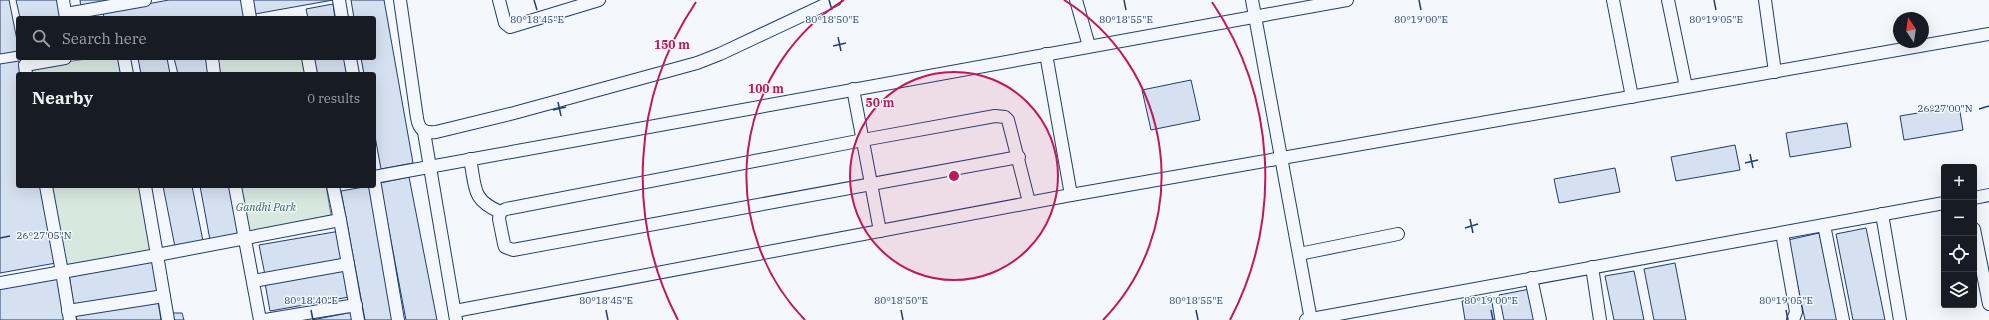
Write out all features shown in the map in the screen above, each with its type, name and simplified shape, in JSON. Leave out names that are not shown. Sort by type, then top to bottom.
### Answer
[{"type":"street","points":[[63,0],[66,16],[145,0]]},
{"type":"street","points":[[247,0],[250,16]]},
{"type":"street","points":[[339,0],[342,16]]},
{"type":"street","points":[[400,0],[418,125],[424,132],[429,168],[456,316],[1029,202],[1989,34]]},
{"type":"street","points":[[498,0],[505,23],[510,27],[599,0]]},
{"type":"street","points":[[424,132],[436,132],[514,113],[677,69],[720,54],[835,0]]},
{"type":"street","points":[[1076,0],[1089,46]]},
{"type":"street","points":[[1252,0],[1310,320],[1367,315],[1532,278],[1941,204]]},
{"type":"street","points":[[376,177],[1347,0]]},
{"type":"street","points":[[1613,0],[1632,97]]},
{"type":"street","points":[[1668,0],[1686,87]]},
{"type":"street","points":[[1765,0],[1775,72]]},
{"type":"street","points":[[1046,54],[1071,195]]},
{"type":"street","points":[[26,72],[24,65],[53,60]]},
{"type":"street","points":[[124,60],[127,72]]},
{"type":"street","points":[[212,60],[214,72]]},
{"type":"street","points":[[308,60],[311,72]]},
{"type":"street","points":[[350,60],[353,72]]},
{"type":"street","points":[[854,89],[870,185],[880,231]]},
{"type":"street","points":[[500,212],[506,209],[862,140],[1000,116],[1008,120],[1019,157],[1029,202]]},
{"type":"street","points":[[500,212],[499,219],[505,248],[513,250],[1019,157]]},
{"type":"street","points":[[470,160],[480,200],[500,212]]},
{"type":"street","points":[[46,188],[69,315],[164,296]]},
{"type":"street","points":[[145,188],[168,320]]},
{"type":"street","points":[[235,188],[260,320]]},
{"type":"street","points":[[333,188],[358,320]]},
{"type":"street","points":[[375,188],[398,320]]},
{"type":"street","points":[[1977,197],[1989,195]]},
{"type":"street","points":[[1882,214],[1900,320]]},
{"type":"street","points":[[0,283],[340,220]]},
{"type":"street","points":[[1824,225],[1843,320]]},
{"type":"street","points":[[1782,233],[1796,312],[1793,320]]},
{"type":"street","points":[[1299,254],[1398,234]]},
{"type":"street","points":[[1975,236],[1989,304]]},
{"type":"street","points":[[253,281],[348,264]]},
{"type":"street","points":[[1592,267],[1600,320]]},
{"type":"street","points":[[1532,278],[1540,320]]},
{"type":"street","points":[[265,320],[356,305]]},
{"type":"green space","points":[[79,60],[118,60],[121,72],[30,72],[29,68]]},
{"type":"green space","points":[[216,60],[303,60],[305,72],[219,72]]},
{"type":"green space","points":[[51,188],[140,188],[151,250],[66,270]]},
{"type":"green space","name":"Gandhi Park","points":[[239,188],[326,188],[331,215],[248,233]]},
{"type":"building","points":[[0,0],[9,0],[16,35],[16,51],[0,54]]},
{"type":"building","points":[[16,0],[59,0],[62,16],[20,16]]},
{"type":"building","points":[[80,0],[128,0],[81,8]]},
{"type":"building","points":[[169,0],[244,0],[247,16],[104,16],[103,12]]},
{"type":"building","points":[[253,0],[333,0],[255,14]]},
{"type":"building","points":[[351,0],[384,0],[413,163],[381,169],[376,142],[376,72],[364,72],[361,60],[376,60],[376,16],[354,16]]},
{"type":"building","points":[[333,4],[335,16],[308,16],[306,9]]},
{"type":"building","points":[[138,60],[167,60],[170,72],[141,72]]},
{"type":"building","points":[[174,60],[206,60],[209,72],[178,72]]},
{"type":"building","points":[[314,60],[344,60],[347,72],[317,72]]},
{"type":"building","points":[[19,61],[21,72],[16,72],[16,188],[42,188],[56,263],[0,273],[0,64]]},
{"type":"building","points":[[1191,80],[1200,120],[1151,130],[1142,90]]},
{"type":"building","points":[[1959,106],[1963,130],[1904,140],[1900,116]]},
{"type":"building","points":[[1847,123],[1851,147],[1790,157],[1786,133]]},
{"type":"building","points":[[1735,145],[1740,170],[1676,181],[1671,157]]},
{"type":"building","points":[[1615,168],[1620,192],[1559,203],[1554,179]]},
{"type":"building","points":[[409,177],[437,320],[406,320],[380,183]]},
{"type":"building","points":[[163,188],[192,188],[203,241],[175,247]]},
{"type":"building","points":[[200,188],[231,188],[241,234],[210,240]]},
{"type":"building","points":[[358,188],[369,188],[394,320],[365,320],[341,191]]},
{"type":"building","points":[[1866,228],[1885,320],[1853,320],[1836,234]]},
{"type":"building","points":[[340,231],[345,260],[265,275],[259,245]]},
{"type":"building","points":[[1819,233],[1838,320],[1805,320],[1788,240]]},
{"type":"building","points":[[153,260],[159,294],[74,308],[69,274]]},
{"type":"building","points":[[1675,263],[1686,320],[1654,320],[1644,269]]},
{"type":"building","points":[[343,268],[349,297],[270,311],[265,283]]},
{"type":"building","points":[[1634,271],[1644,320],[1614,320],[1605,276]]},
{"type":"building","points":[[60,275],[65,320],[0,320],[0,287]]},
{"type":"building","points":[[1530,289],[1536,320],[1504,320],[1499,295]]},
{"type":"building","points":[[1491,296],[1495,320],[1465,320],[1462,301]]},
{"type":"building","points":[[158,301],[161,320],[77,320],[76,315]]},
{"type":"building","points":[[353,312],[354,320],[312,320]]},
{"type":"building","points":[[173,313],[182,313],[184,320],[174,320]]}]
